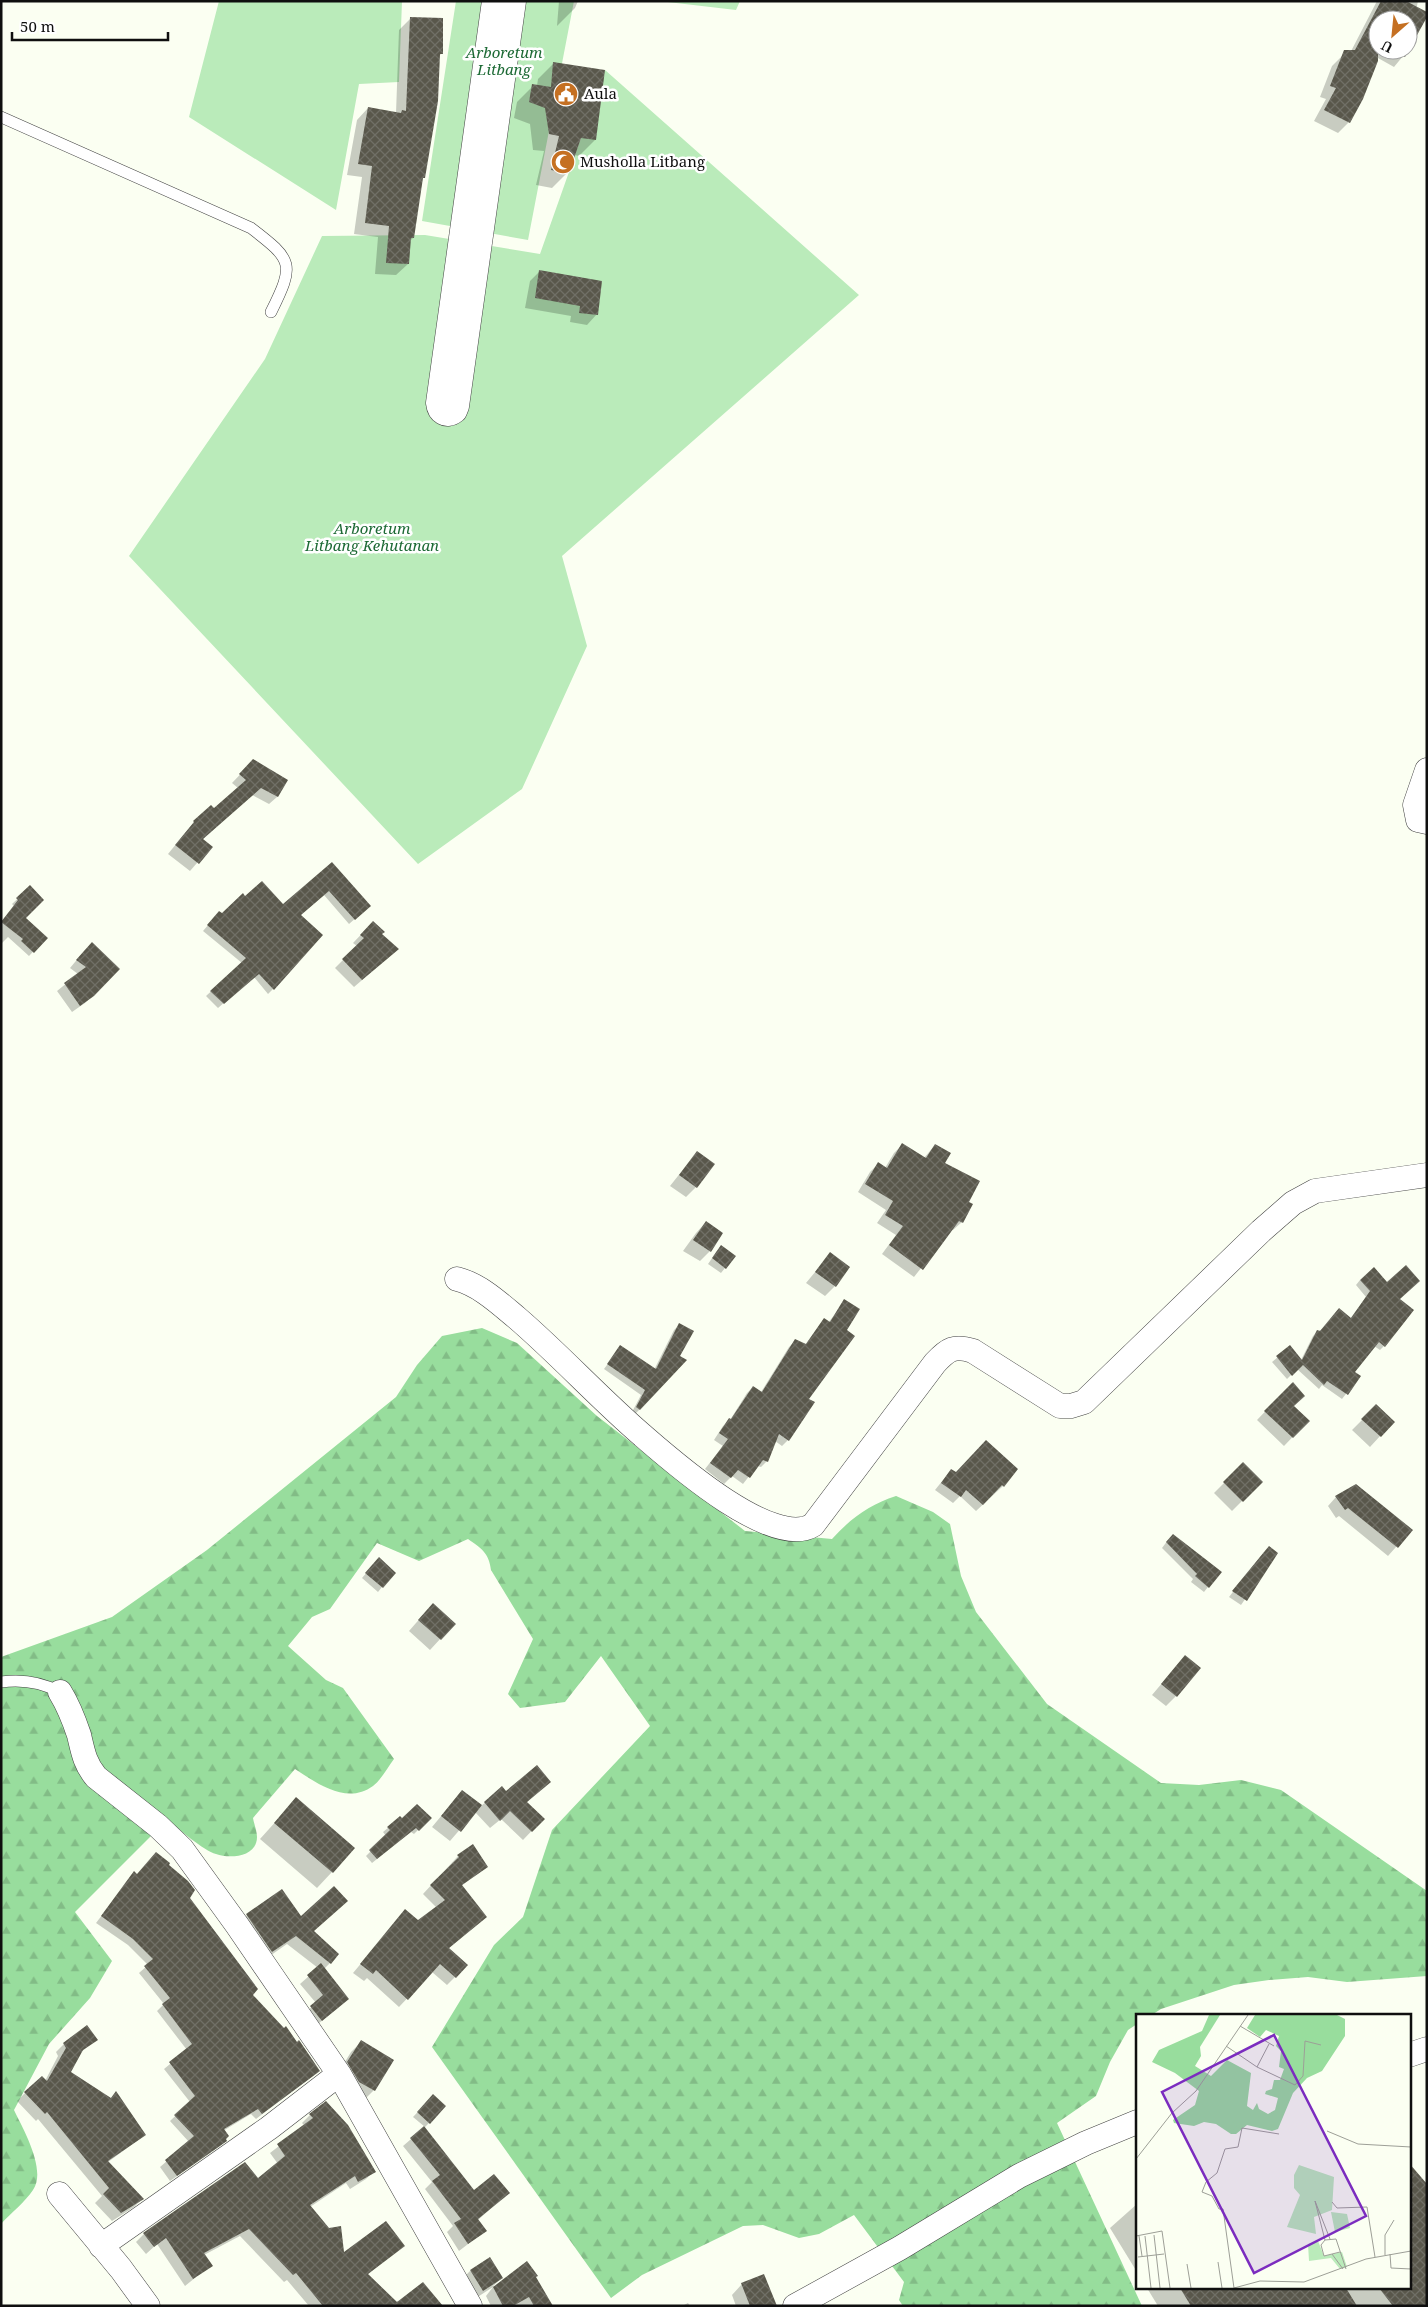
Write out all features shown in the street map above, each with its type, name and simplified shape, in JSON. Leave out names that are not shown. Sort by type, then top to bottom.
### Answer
[{"type":"street","points":[[494,1],[471,238],[457,406],[454,411],[448,414],[442,413],[438,403],[471,238],[514,1]]},
{"type":"street","points":[[1427,770],[1415,805],[1418,820],[1427,822]]},
{"type":"street","points":[[456,1279],[476,1287],[496,1301],[545,1342],[642,1436],[719,1496],[754,1518],[775,1528],[792,1531],[806,1530],[813,1525],[946,1351],[961,1347],[973,1351],[1060,1406],[1071,1406],[1084,1402],[1261,1231],[1293,1203],[1314,1190],[1427,1175]]},
{"type":"street","points":[[60,1692],[78,1734],[88,1768],[96,1777],[158,1826],[182,1849],[237,1925],[339,2074],[470,2306]]},
{"type":"street","points":[[1410,2055],[1427,2050]]},
{"type":"street","points":[[101,2246],[268,2128],[339,2074]]},
{"type":"street","points":[[795,2306],[917,2238],[1019,2176],[1086,2143],[1136,2122]]},
{"type":"street","points":[[59,2194],[148,2306]]},
{"type":"lane","points":[[1,117],[251,228],[278,249],[287,264],[288,274],[271,312]]},
{"type":"lane","points":[[1,1682],[26,1681],[46,1684],[60,1692]]},
{"type":"green space","points":[[219,1],[402,1],[399,82],[359,84],[336,210],[189,117]]},
{"type":"green space","name":"Arboretum Litbang","points":[[456,1],[574,1],[528,240],[422,221]]},
{"type":"green space","points":[[659,1],[740,1],[736,10]]},
{"type":"green space","name":"Arboretum Litbang Kehutanan","points":[[605,70],[859,295],[562,556],[587,646],[522,789],[418,864],[129,556],[265,359],[322,236],[425,235],[540,254]]},
{"type":"green space","points":[[482,1328],[517,1343],[597,1416],[745,1531],[832,1539],[861,1513],[878,1503],[896,1496],[933,1512],[950,1524],[961,1576],[976,1612],[1047,1704],[1161,1783],[1199,1785],[1241,1780],[1281,1790],[1427,1891],[1427,1976],[1347,1982],[1308,1977],[1269,1980],[1234,1985],[1161,2009],[1153,2014],[1136,2014],[1136,2025],[1128,2030],[1110,2062],[1096,2096],[1057,2123],[1142,2306],[903,2306],[899,2300],[904,2282],[854,2215],[819,2234],[799,2238],[763,2225],[743,2226],[642,2275],[611,2298],[432,2047],[494,1945],[523,1917],[552,1830],[650,1726],[601,1656],[565,1702],[520,1708],[508,1694],[533,1639],[491,1570],[486,1555],[468,1539],[419,1561],[377,1543],[330,1609],[312,1617],[288,1646],[326,1680],[343,1688],[394,1759],[382,1777],[373,1786],[363,1791],[343,1793],[313,1781],[295,1769],[253,1818],[257,1832],[256,1844],[253,1849],[242,1855],[222,1856],[211,1852],[167,1820],[75,1912],[112,1961],[90,1998],[49,2044],[14,2110],[28,2138],[36,2161],[37,2182],[30,2194],[1,2224],[1,1657],[112,1617],[207,1550],[396,1397],[417,1365],[442,1336]]},
{"type":"building","points":[[1381,1],[1406,1],[1427,12],[1427,17],[1418,33],[1418,10],[1376,10]]},
{"type":"building","points":[[410,17],[443,18],[443,54],[440,54],[438,101],[414,238],[411,238],[409,264],[386,263],[389,226],[365,223],[372,166],[358,164],[368,107],[401,113],[402,110],[406,111]]},
{"type":"building","points":[[1368,26],[1368,60],[1378,61],[1363,99],[1350,123],[1324,110],[1336,88],[1330,86],[1344,50],[1355,50]]},
{"type":"building","name":"Aula","points":[[553,62],[605,70],[596,140],[581,138],[569,173],[551,170],[559,136],[549,134],[545,108],[529,102],[532,84],[551,87]]},
{"type":"building","points":[[539,270],[602,281],[598,315],[579,313],[580,306],[535,298]]},
{"type":"building","points":[[253,759],[288,780],[278,797],[261,788],[203,839],[213,847],[199,864],[175,845],[193,821],[211,805],[214,808],[246,780],[239,774]]},
{"type":"building","points":[[332,862],[371,906],[355,920],[329,891],[301,915],[323,935],[274,990],[259,974],[224,1004],[210,991],[246,958],[207,925],[219,911],[222,913],[243,893],[245,896],[262,881],[283,904]]},
{"type":"building","points":[[30,885],[44,900],[26,918],[48,938],[34,953],[21,941],[23,939],[1,922],[18,900],[16,898]]},
{"type":"building","points":[[373,921],[385,932],[382,934],[399,949],[362,980],[342,959],[364,938],[360,935]]},
{"type":"building","points":[[92,942],[120,969],[94,996],[80,1006],[64,983],[86,967],[76,960]]},
{"type":"building","points":[[902,1143],[926,1158],[935,1144],[951,1153],[945,1163],[980,1181],[969,1202],[973,1204],[963,1223],[959,1221],[923,1270],[889,1245],[903,1226],[885,1215],[893,1201],[865,1184],[878,1162],[887,1168]]},
{"type":"building","points":[[697,1151],[715,1164],[697,1188],[679,1175]]},
{"type":"building","points":[[706,1221],[723,1233],[711,1252],[693,1240]]},
{"type":"building","points":[[721,1245],[736,1256],[726,1269],[712,1258]]},
{"type":"building","points":[[830,1252],[850,1267],[836,1287],[815,1272]]},
{"type":"building","points":[[1406,1265],[1420,1281],[1400,1299],[1414,1310],[1385,1347],[1379,1342],[1355,1372],[1361,1376],[1348,1395],[1327,1381],[1324,1385],[1303,1365],[1292,1376],[1276,1356],[1290,1345],[1302,1360],[1317,1330],[1320,1331],[1339,1308],[1351,1318],[1370,1291],[1360,1280],[1374,1267],[1387,1282]]},
{"type":"building","points":[[844,1299],[860,1309],[847,1330],[855,1336],[809,1399],[815,1402],[789,1441],[779,1434],[768,1462],[763,1460],[750,1478],[738,1470],[731,1478],[710,1463],[728,1439],[719,1433],[729,1418],[731,1419],[753,1386],[762,1392],[795,1339],[806,1344],[824,1318],[830,1322]]},
{"type":"building","points":[[679,1323],[694,1331],[680,1356],[687,1360],[640,1410],[636,1407],[645,1390],[607,1364],[620,1345],[656,1369]]},
{"type":"building","points":[[1293,1382],[1305,1396],[1294,1406],[1310,1421],[1293,1438],[1264,1411]]},
{"type":"building","points":[[1376,1404],[1395,1422],[1381,1437],[1361,1419]]},
{"type":"building","points":[[986,1440],[1018,1469],[1004,1487],[1002,1485],[983,1505],[966,1490],[961,1497],[941,1483],[951,1469],[956,1472]]},
{"type":"building","points":[[1243,1462],[1263,1482],[1243,1502],[1223,1482]]},
{"type":"building","points":[[1356,1484],[1413,1530],[1398,1548],[1348,1508],[1345,1510],[1335,1496]]},
{"type":"building","points":[[1173,1534],[1222,1572],[1209,1588],[1195,1576],[1197,1574],[1166,1542]]},
{"type":"building","points":[[1269,1546],[1278,1553],[1247,1601],[1232,1591]]},
{"type":"building","points":[[379,1557],[396,1573],[383,1588],[365,1573]]},
{"type":"building","points":[[433,1603],[456,1624],[441,1640],[418,1620]]},
{"type":"building","points":[[1185,1655],[1201,1668],[1177,1697],[1161,1684]]},
{"type":"building","points":[[537,1765],[551,1782],[527,1802],[545,1819],[532,1832],[510,1811],[500,1821],[484,1802],[502,1786],[506,1791]]},
{"type":"building","points":[[462,1790],[482,1805],[461,1832],[441,1816]]},
{"type":"building","points":[[296,1797],[355,1848],[333,1873],[274,1823]]},
{"type":"building","points":[[417,1804],[432,1818],[419,1831],[416,1828],[377,1859],[369,1850],[390,1830],[387,1827],[400,1816],[402,1818]]},
{"type":"building","points":[[473,1844],[488,1867],[462,1885],[487,1917],[449,1948],[468,1965],[456,1978],[440,1964],[408,2000],[376,1970],[373,1974],[360,1964],[405,1909],[418,1920],[445,1900],[430,1885],[459,1857],[457,1855]]},
{"type":"building","points":[[156,1852],[170,1863],[169,1865],[188,1881],[195,1890],[190,1898],[258,1989],[253,1995],[284,2028],[286,2026],[297,2042],[299,2040],[320,2071],[262,2114],[258,2109],[224,2129],[229,2136],[226,2139],[227,2141],[177,2176],[165,2160],[194,2136],[174,2115],[195,2096],[169,2062],[192,2044],[162,2004],[170,1998],[144,1966],[153,1959],[133,1939],[101,1916],[134,1871],[137,1874]]},
{"type":"building","points":[[334,1886],[348,1901],[314,1931],[339,1954],[331,1964],[296,1936],[272,1952],[246,1914],[282,1889],[301,1916]]},
{"type":"building","points":[[321,1963],[349,1999],[322,2021],[310,2006],[323,1995],[307,1975]]},
{"type":"building","points":[[87,2025],[98,2040],[83,2050],[71,2072],[111,2098],[116,2091],[146,2135],[108,2161],[144,2199],[121,2213],[103,2194],[109,2188],[47,2112],[45,2114],[24,2092],[42,2076],[47,2081],[66,2048],[63,2043]]},
{"type":"building","points":[[361,2040],[394,2060],[375,2091],[359,2082],[347,2062]]},
{"type":"building","points":[[433,2094],[446,2106],[430,2124],[417,2112]]},
{"type":"building","points":[[326,2101],[348,2125],[376,2172],[358,2182],[355,2176],[310,2205],[329,2228],[341,2226],[344,2252],[386,2221],[405,2246],[368,2274],[397,2302],[423,2282],[443,2306],[323,2306],[296,2273],[293,2275],[249,2229],[204,2253],[213,2266],[193,2279],[166,2238],[154,2247],[143,2233],[245,2162],[258,2178],[285,2156],[277,2144],[313,2118],[309,2114]]},
{"type":"building","points":[[424,2126],[474,2190],[494,2174],[510,2193],[478,2219],[487,2231],[468,2244],[454,2223],[461,2219],[432,2181],[440,2175],[410,2138]]},
{"type":"building","points":[[1410,2164],[1427,2184],[1427,2306],[1393,2306],[1381,2290],[1410,2290]]},
{"type":"building","points":[[490,2257],[503,2278],[483,2291],[470,2270]]},
{"type":"building","points":[[527,2261],[538,2276],[536,2277],[553,2306],[534,2306],[529,2297],[513,2306],[503,2306],[493,2287]]},
{"type":"building","points":[[764,2274],[777,2306],[750,2306],[741,2283]]},
{"type":"building","points":[[1181,2290],[1347,2290],[1357,2306],[1191,2306]]},
{"type":"place","name":"Aula","points":[[566,94]]},
{"type":"place","name":"Musholla Litbang","points":[[563,162]]}]
